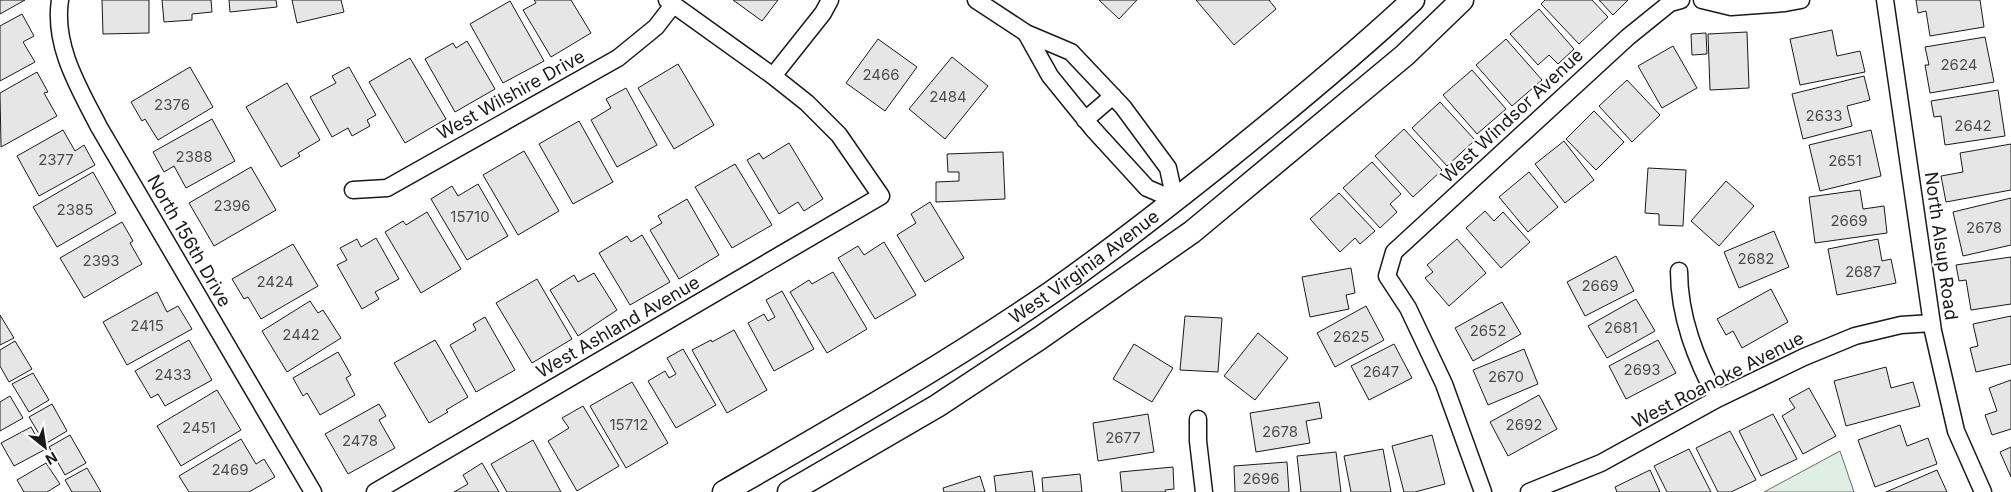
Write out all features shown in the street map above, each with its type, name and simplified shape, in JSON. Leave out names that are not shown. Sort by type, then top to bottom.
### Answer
[{"type":"main road","name":"West Virginia Avenue","points":[[724,492],[949,360],[1059,287],[1175,200],[1298,102],[1413,0]]},
{"type":"main road","name":"West Virginia Avenue","points":[[789,492],[937,406],[1040,338],[1192,232],[1405,55],[1462,0]]},
{"type":"street","name":"North 156th Drive","points":[[60,0],[58,14],[63,51],[79,89],[313,492]]},
{"type":"street","points":[[670,3],[774,76],[823,14],[830,0]]},
{"type":"street","points":[[976,0],[1026,33],[1071,52],[1113,96],[1168,168],[1175,200]]},
{"type":"street","name":"West Windsor Avenue","points":[[1483,492],[1444,384],[1408,308],[1387,276],[1394,252],[1628,37],[1670,3],[1681,0]]},
{"type":"street","points":[[1702,0],[1730,7],[1801,0]]},
{"type":"street","name":"North Alsup Road","points":[[1885,0],[1932,323],[1956,431],[1983,492]]},
{"type":"street","name":"West Wilshire Drive","points":[[352,190],[387,188],[618,58],[656,27],[670,3]]},
{"type":"street","points":[[1026,33],[1050,76],[1085,120],[1147,188],[1175,200]]},
{"type":"street","name":"West Ashland Avenue","points":[[375,492],[880,196],[839,135],[807,103],[774,76]]},
{"type":"street","points":[[1085,120],[1113,96]]},
{"type":"street","points":[[1678,271],[1679,294],[1685,324],[1704,375],[1717,399]]},
{"type":"street","name":"West Roanoke Avenue","points":[[1528,492],[1601,463],[1717,399],[1804,357],[1855,336],[1901,325],[1932,323]]},
{"type":"street","points":[[1198,419],[1198,441],[1204,492]]},
{"type":"green space","points":[[1840,451],[1854,492],[1764,492]]},
{"type":"building","points":[[0,0],[25,0],[0,14]]},
{"type":"building","points":[[102,0],[149,0],[149,33],[103,34]]},
{"type":"building","points":[[162,0],[211,0],[212,12],[192,14],[192,20],[164,22]]},
{"type":"building","points":[[229,0],[276,0],[277,7],[230,12]]},
{"type":"building","points":[[292,0],[341,0],[344,12],[297,23]]},
{"type":"building","points":[[534,0],[571,0],[591,33],[551,57],[523,10],[536,3]]},
{"type":"building","points":[[733,0],[778,0],[762,21]]},
{"type":"building","points":[[1099,0],[1137,0],[1119,19]]},
{"type":"building","points":[[1196,0],[1269,0],[1276,9],[1234,45]]},
{"type":"building","points":[[1545,0],[1592,0],[1608,17],[1579,44],[1541,4]]},
{"type":"building","points":[[1599,0],[1628,0],[1613,15]]},
{"type":"building","points":[[1916,0],[1980,0],[1984,27],[1930,36],[1926,11],[1918,13]]},
{"type":"building","points":[[510,1],[544,61],[503,83],[470,24]]},
{"type":"building","points":[[1539,9],[1574,49],[1558,64],[1549,55],[1538,65],[1510,34]]},
{"type":"building","points":[[22,14],[34,36],[23,42],[35,62],[0,81],[0,26]]},
{"type":"building","points":[[1832,30],[1837,56],[1860,51],[1865,72],[1800,85],[1790,39]]},
{"type":"building","points":[[1747,32],[1749,88],[1710,90],[1708,34]]},
{"type":"building","points":[[1706,33],[1707,54],[1692,55],[1691,34]]},
{"type":"building","points":[[1985,37],[1994,82],[1930,93],[1925,65],[1929,65],[1925,47]]},
{"type":"building","points":[[878,39],[917,67],[885,111],[846,83]]},
{"type":"building","points":[[1506,39],[1542,80],[1512,106],[1476,65]]},
{"type":"building","points":[[467,41],[495,89],[455,112],[425,59],[453,43],[456,48]]},
{"type":"building","points":[[1673,46],[1697,88],[1662,108],[1638,66]]},
{"type":"building","points":[[952,57],[988,86],[945,139],[909,109]]},
{"type":"building","points":[[410,58],[446,119],[405,143],[369,82]]},
{"type":"building","points":[[678,64],[714,125],[674,149],[638,88]]},
{"type":"building","points":[[190,67],[213,107],[158,140],[145,119],[142,121],[131,102]]},
{"type":"building","points":[[349,67],[376,115],[367,120],[370,126],[352,136],[348,128],[332,137],[310,97],[336,83],[332,76]]},
{"type":"building","points":[[1472,70],[1506,109],[1477,134],[1443,95]]},
{"type":"building","points":[[37,72],[48,92],[44,93],[57,116],[1,147],[0,93]]},
{"type":"building","points":[[1864,76],[1870,100],[1847,106],[1852,126],[1803,139],[1792,94]]},
{"type":"building","points":[[1627,80],[1660,115],[1632,142],[1599,106]]},
{"type":"building","points":[[287,83],[320,140],[298,153],[300,156],[281,167],[246,107]]},
{"type":"building","points":[[626,88],[657,145],[617,167],[591,120],[611,108],[606,99]]},
{"type":"building","points":[[1998,90],[2005,136],[1945,145],[1941,116],[1934,117],[1931,101]]},
{"type":"building","points":[[1440,102],[1475,140],[1447,166],[1412,128]]},
{"type":"building","points":[[1594,111],[1624,142],[1596,170],[1566,139]]},
{"type":"building","points":[[212,119],[235,161],[186,188],[174,166],[164,172],[153,152]]},
{"type":"building","points":[[579,121],[613,182],[573,204],[539,144]]},
{"type":"building","points":[[1404,129],[1442,170],[1413,197],[1375,156]]},
{"type":"building","points":[[63,130],[75,151],[84,145],[95,165],[39,196],[17,156]]},
{"type":"building","points":[[1871,130],[1881,176],[1820,191],[1809,145]]},
{"type":"building","points":[[1564,141],[1594,180],[1565,203],[1535,164]]},
{"type":"building","points":[[789,143],[823,199],[804,211],[798,202],[779,214],[747,160],[759,153],[763,159]]},
{"type":"building","points":[[2011,144],[2011,190],[1946,202],[1941,176],[1963,172],[1960,153]]},
{"type":"building","points":[[524,151],[559,211],[518,235],[483,175]]},
{"type":"building","points":[[1003,152],[1005,199],[936,202],[936,182],[959,181],[959,172],[948,172],[947,154]]},
{"type":"building","points":[[1372,162],[1401,194],[1390,204],[1397,212],[1380,228],[1343,188]]},
{"type":"building","points":[[735,164],[772,225],[732,248],[695,187]]},
{"type":"building","points":[[251,167],[276,210],[214,246],[189,203]]},
{"type":"building","points":[[1648,168],[1686,170],[1683,226],[1659,225],[1659,214],[1645,213]]},
{"type":"building","points":[[93,172],[116,213],[57,247],[33,207]]},
{"type":"building","points":[[1529,172],[1558,207],[1528,232],[1499,197]]},
{"type":"building","points":[[1726,181],[1754,206],[1719,246],[1691,221]]},
{"type":"building","points":[[478,184],[508,236],[467,260],[431,199],[452,186],[458,196]]},
{"type":"building","points":[[1860,190],[1863,209],[1884,206],[1887,233],[1815,243],[1809,197]]},
{"type":"building","points":[[1339,193],[1375,231],[1360,244],[1355,238],[1340,252],[1310,219]]},
{"type":"building","points":[[2011,198],[2011,245],[1963,256],[1953,212]]},
{"type":"building","points":[[687,199],[719,255],[679,279],[650,230],[662,223],[658,216]]},
{"type":"building","points":[[930,202],[964,258],[925,282],[897,235],[916,223],[911,214]]},
{"type":"building","points":[[1485,211],[1494,221],[1503,212],[1530,242],[1501,268],[1466,228]]},
{"type":"building","points":[[427,212],[461,269],[421,293],[385,232],[403,221],[406,225]]},
{"type":"building","points":[[122,222],[133,241],[130,243],[142,264],[84,298],[60,258]]},
{"type":"building","points":[[1774,231],[1789,267],[1739,288],[1724,252]]},
{"type":"building","points":[[642,235],[670,282],[630,305],[599,253],[627,236],[631,242]]},
{"type":"building","points":[[376,238],[399,279],[375,292],[379,299],[362,309],[337,265],[347,260],[340,248],[357,239],[361,247]]},
{"type":"building","points":[[1457,239],[1486,273],[1449,306],[1425,278],[1433,272],[1427,265]]},
{"type":"building","points":[[1878,239],[1882,261],[1891,259],[1896,283],[1837,295],[1828,249]]},
{"type":"building","points":[[884,242],[916,295],[875,319],[838,258],[858,246],[864,255]]},
{"type":"building","points":[[293,244],[318,286],[261,319],[248,297],[244,299],[232,279]]},
{"type":"building","points":[[1616,256],[1634,291],[1585,316],[1567,282]]},
{"type":"building","points":[[2011,257],[2011,304],[1971,310],[1966,280],[1959,281],[1956,265]]},
{"type":"building","points":[[1351,268],[1355,293],[1346,295],[1349,309],[1310,317],[1302,277]]},
{"type":"building","points":[[833,272],[867,329],[827,353],[790,292],[809,280],[812,284]]},
{"type":"building","points":[[594,273],[617,310],[578,336],[550,290],[574,275],[578,282]]},
{"type":"building","points":[[537,279],[572,339],[532,363],[496,303]]},
{"type":"building","points":[[1771,289],[1788,322],[1742,348],[1733,331],[1726,335],[1717,319]]},
{"type":"building","points":[[782,291],[814,349],[774,371],[748,323],[764,314],[768,321],[775,317],[766,300]]},
{"type":"building","points":[[157,292],[167,312],[178,306],[192,329],[127,365],[103,322]]},
{"type":"building","points":[[1636,299],[1655,331],[1607,358],[1588,326]]},
{"type":"building","points":[[310,301],[318,313],[323,310],[341,338],[287,372],[262,331]]},
{"type":"building","points":[[1502,302],[1521,334],[1473,361],[1455,328]]},
{"type":"building","points":[[1366,306],[1384,340],[1335,367],[1317,333]]},
{"type":"building","points":[[0,315],[14,338],[0,345]]},
{"type":"building","points":[[1185,316],[1222,318],[1218,372],[1180,370]]},
{"type":"building","points":[[2011,316],[2011,364],[1976,372],[1970,348],[1978,346],[1973,324]]},
{"type":"building","points":[[485,317],[515,370],[476,392],[450,345],[476,330],[473,324]]},
{"type":"building","points":[[734,330],[767,390],[727,413],[692,350]]},
{"type":"building","points":[[1258,333],[1288,358],[1255,400],[1224,376]]},
{"type":"building","points":[[189,340],[212,380],[165,406],[158,394],[151,398],[135,371]]},
{"type":"building","points":[[435,340],[468,397],[429,423],[394,363]]},
{"type":"building","points":[[1658,340],[1676,373],[1626,399],[1609,366]]},
{"type":"building","points":[[15,341],[32,369],[9,382],[0,366],[0,350]]},
{"type":"building","points":[[1134,344],[1173,368],[1152,402],[1113,379]]},
{"type":"building","points":[[1394,344],[1412,378],[1369,400],[1351,366]]},
{"type":"building","points":[[683,349],[716,405],[676,428],[648,381],[665,371],[669,378],[676,374],[667,358]]},
{"type":"building","points":[[1524,349],[1538,384],[1488,405],[1473,370]]},
{"type":"building","points":[[338,352],[351,375],[346,378],[355,395],[320,415],[307,393],[303,396],[293,378]]},
{"type":"building","points":[[1886,367],[1891,388],[1913,382],[1920,406],[1846,426],[1834,381]]},
{"type":"building","points":[[33,373],[49,400],[29,412],[12,384]]},
{"type":"building","points":[[2011,380],[2011,429],[1992,435],[1985,415],[1997,411],[1989,388]]},
{"type":"building","points":[[632,382],[668,443],[626,468],[590,406]]},
{"type":"building","points":[[1809,388],[1836,436],[1803,454],[1782,416],[1795,408],[1789,399]]},
{"type":"building","points":[[217,390],[241,430],[181,466],[157,426]]},
{"type":"building","points":[[1539,395],[1557,429],[1508,456],[1490,422]]},
{"type":"building","points":[[10,396],[23,418],[0,431],[0,402]]},
{"type":"building","points":[[1319,402],[1322,418],[1306,421],[1310,443],[1256,452],[1250,413]]},
{"type":"building","points":[[52,404],[67,431],[45,444],[29,417]]},
{"type":"building","points":[[379,404],[386,416],[379,420],[395,448],[348,474],[325,434]]},
{"type":"building","points":[[583,406],[619,466],[577,491],[548,441],[569,428],[562,418]]},
{"type":"building","points":[[1148,414],[1154,452],[1098,461],[1093,423]]},
{"type":"building","points":[[1773,414],[1797,459],[1761,476],[1739,431]]},
{"type":"building","points":[[1900,425],[1907,446],[1928,438],[1937,464],[1875,487],[1858,440]]},
{"type":"building","points":[[31,427],[44,450],[14,466],[1,443]]},
{"type":"building","points":[[1730,431],[1756,480],[1731,492],[1718,492],[1696,448]]},
{"type":"building","points":[[70,435],[86,463],[65,475],[49,447]]},
{"type":"building","points":[[1432,435],[1445,484],[1415,492],[1404,492],[1392,446]]},
{"type":"building","points":[[241,439],[256,464],[264,459],[275,477],[249,492],[189,492],[179,476]]},
{"type":"building","points":[[533,440],[561,492],[507,492],[491,464]]},
{"type":"building","points":[[2011,447],[2011,477],[2000,452]]},
{"type":"building","points":[[1383,449],[1391,492],[1351,492],[1344,456]]},
{"type":"building","points":[[1689,449],[1711,492],[1667,492],[1654,466]]},
{"type":"building","points":[[1336,452],[1341,492],[1301,492],[1297,456]]},
{"type":"building","points":[[1287,462],[1289,492],[1235,492],[1234,466]]},
{"type":"building","points":[[46,463],[60,484],[47,492],[24,492],[17,480]]},
{"type":"building","points":[[482,463],[499,492],[454,492],[468,484],[463,475]]},
{"type":"building","points":[[1173,467],[1174,489],[1165,490],[1166,492],[1122,492],[1120,472]]},
{"type":"building","points":[[87,468],[101,492],[72,492],[65,480]]},
{"type":"building","points":[[1650,470],[1660,492],[1617,492],[1615,487]]},
{"type":"building","points":[[1937,470],[1947,492],[1886,492]]},
{"type":"building","points":[[1032,471],[1035,492],[996,492],[994,476]]},
{"type":"building","points":[[1080,474],[1082,492],[1043,492],[1042,478]]},
{"type":"building","points":[[980,476],[985,492],[944,492],[943,488]]}]
